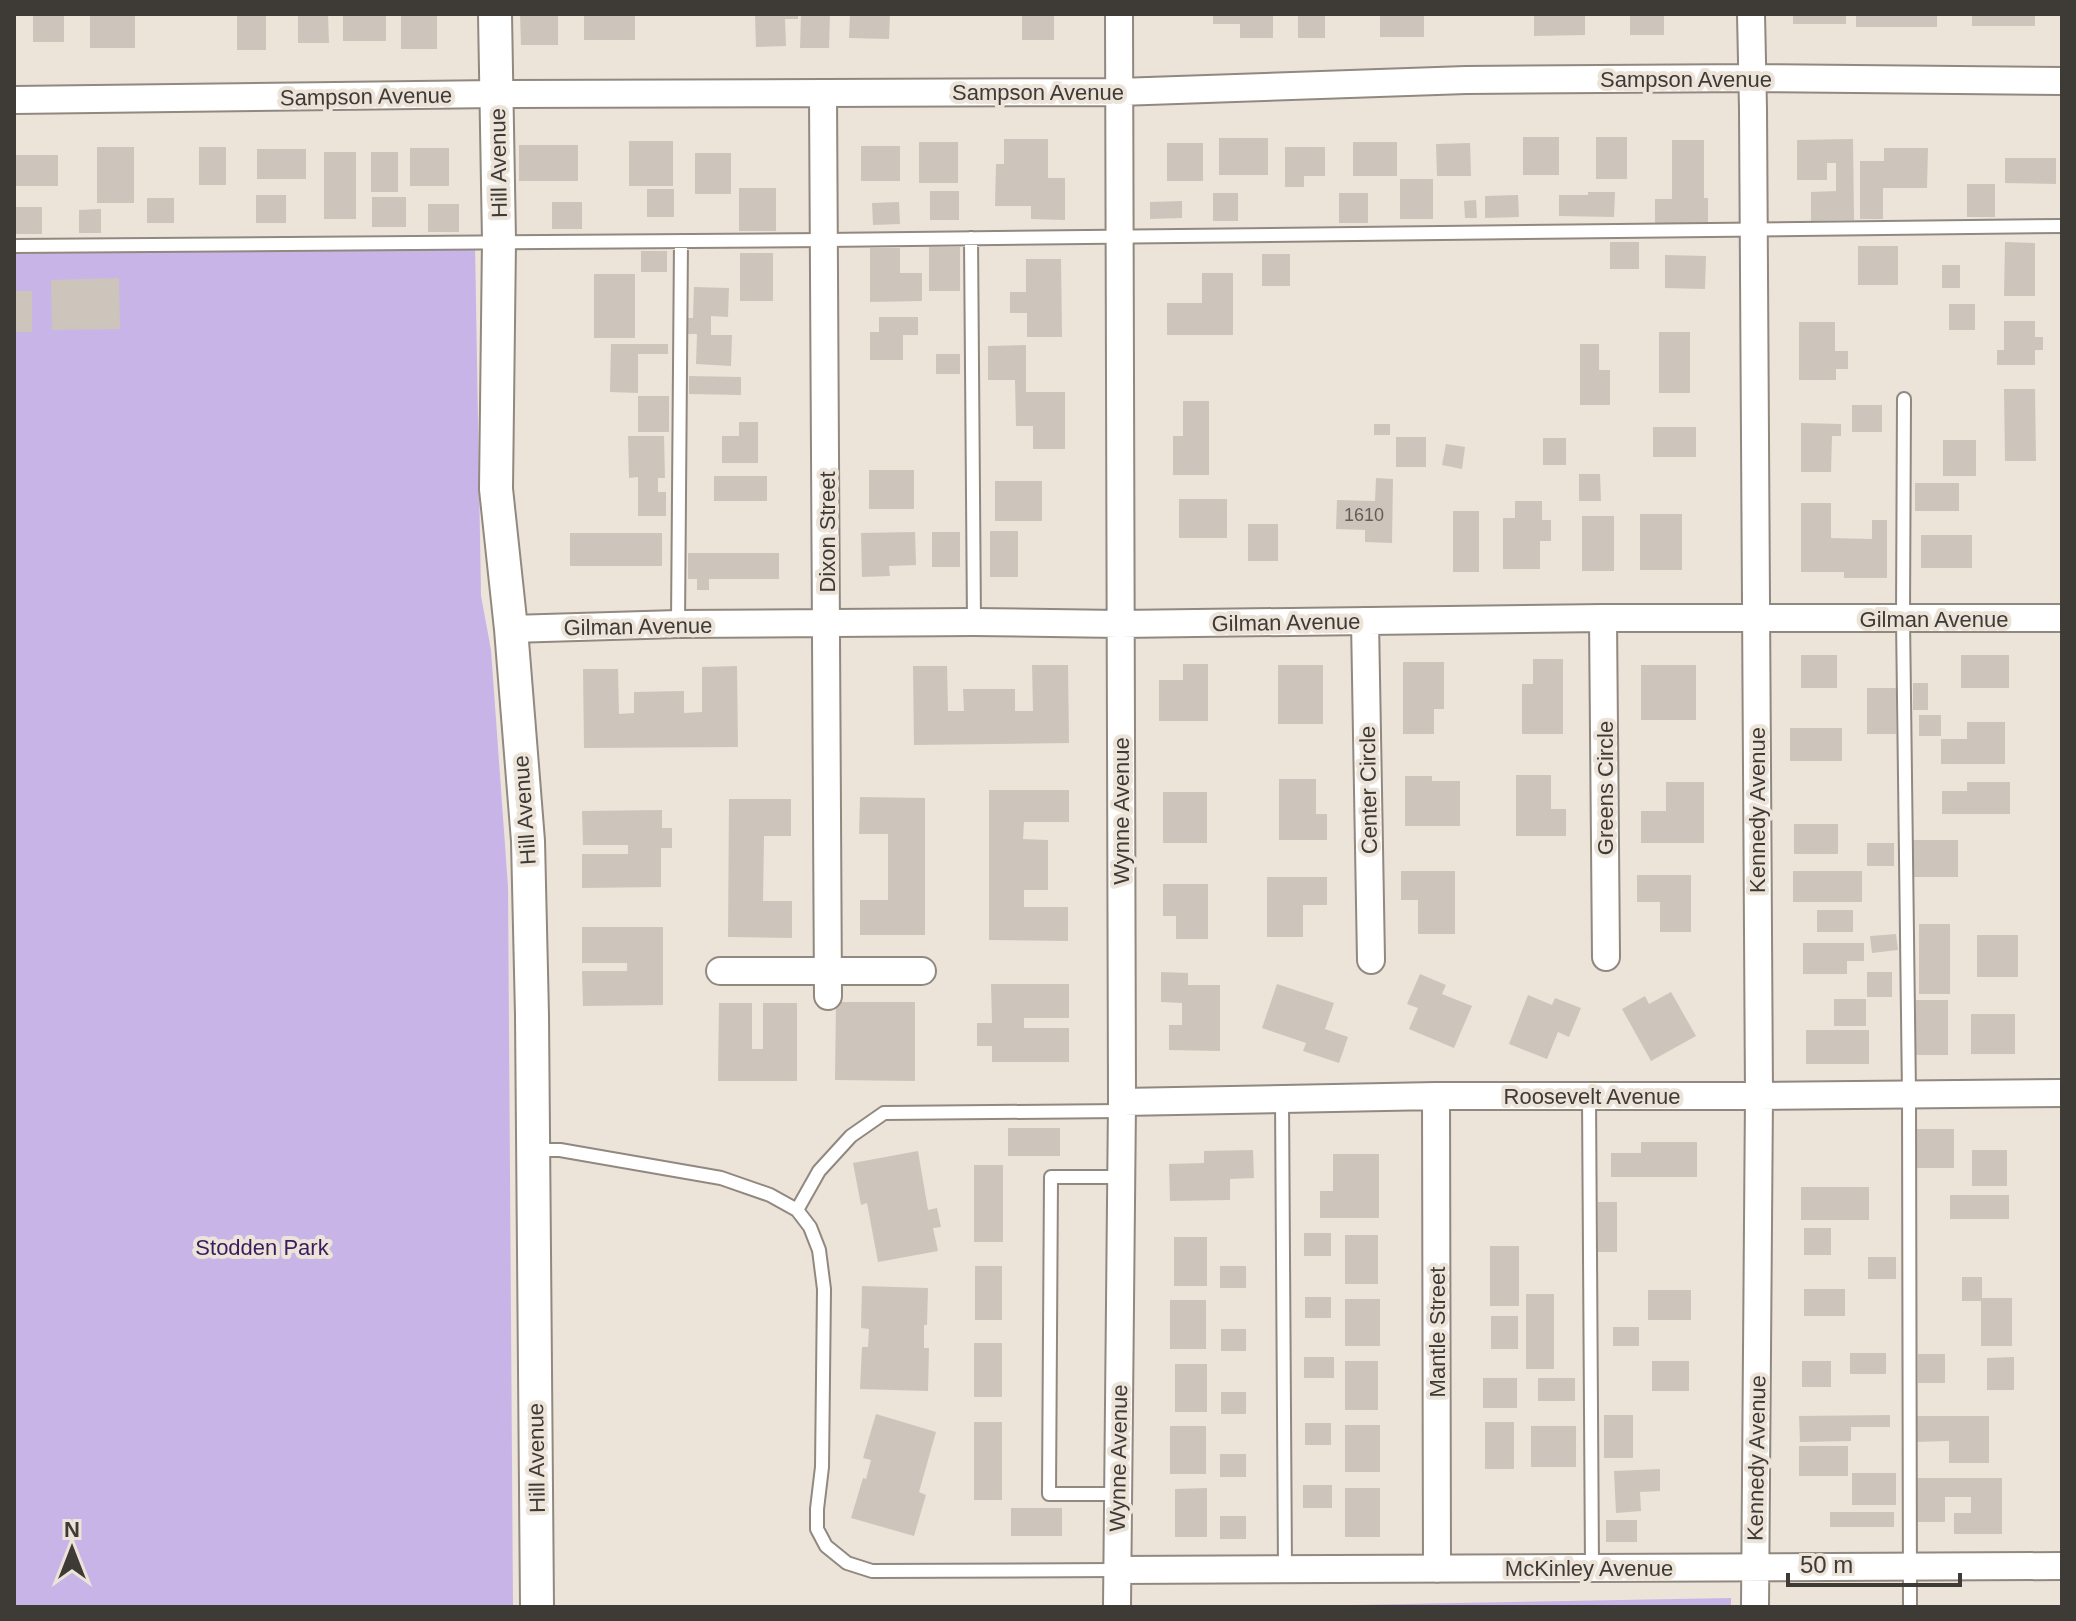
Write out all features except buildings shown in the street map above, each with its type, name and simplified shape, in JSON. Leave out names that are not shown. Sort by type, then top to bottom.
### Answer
[{"type":"street","name":"Hill Avenue","points":[[495,14],[499,241],[496,489],[528,841],[537,1607]]},
{"type":"street","name":"Wynne Avenue","points":[[1117,1607],[1122,1107],[1119,14]]},
{"type":"street","name":"Kennedy Avenue","points":[[1751,14],[1759,1096],[1755,1607]]},
{"type":"street","name":"Sampson Avenue","points":[[14,100],[497,94],[1119,92],[1466,80],[1753,78],[2062,81]]},
{"type":"street","name":"Dixon Street","points":[[823,94],[828,984]]},
{"type":"street","name":"Greens Circle","points":[[1603,618],[1606,957]]},
{"type":"street","name":"Gilman Avenue","points":[[511,629],[678,624],[2062,618]]},
{"type":"street","name":"Center Circle","points":[[1365,621],[1371,960]]},
{"type":"street","points":[[720,971],[828,984],[922,971]]},
{"type":"street","name":"Roosevelt Avenue","points":[[1122,1107],[1436,1096],[2062,1093]]},
{"type":"street","name":"Mantle Street","points":[[1436,1096],[1437,1569]]},
{"type":"street","name":"McKinley Avenue","points":[[1117,1570],[2062,1566]]},
{"type":"lane","points":[[14,246],[2062,226]]},
{"type":"lane","points":[[971,238],[974,622]]},
{"type":"lane","points":[[678,624],[681,241]]},
{"type":"lane","points":[[1904,399],[1910,1607]]},
{"type":"lane","points":[[1589,1096],[1592,1568]]},
{"type":"lane","points":[[1282,1099],[1285,1570]]},
{"type":"lane","points":[[797,1210],[819,1171],[851,1136],[884,1113],[1122,1107]]},
{"type":"lane","points":[[532,1150],[560,1150],[721,1178],[770,1195],[797,1210],[810,1227],[819,1250],[824,1289],[822,1467],[817,1529],[826,1546],[847,1563],[872,1571],[1117,1570]]},
{"type":"lane","points":[[1117,1494],[1049,1494],[1051,1177],[1121,1177]]},
{"type":"green space","name":"Stodden Park","points":[[475,244],[481,596],[491,650],[508,887],[513,1607],[14,1607],[14,251]]},
{"type":"green space","points":[[1731,1598],[1731,1607],[1245,1607]]}]
